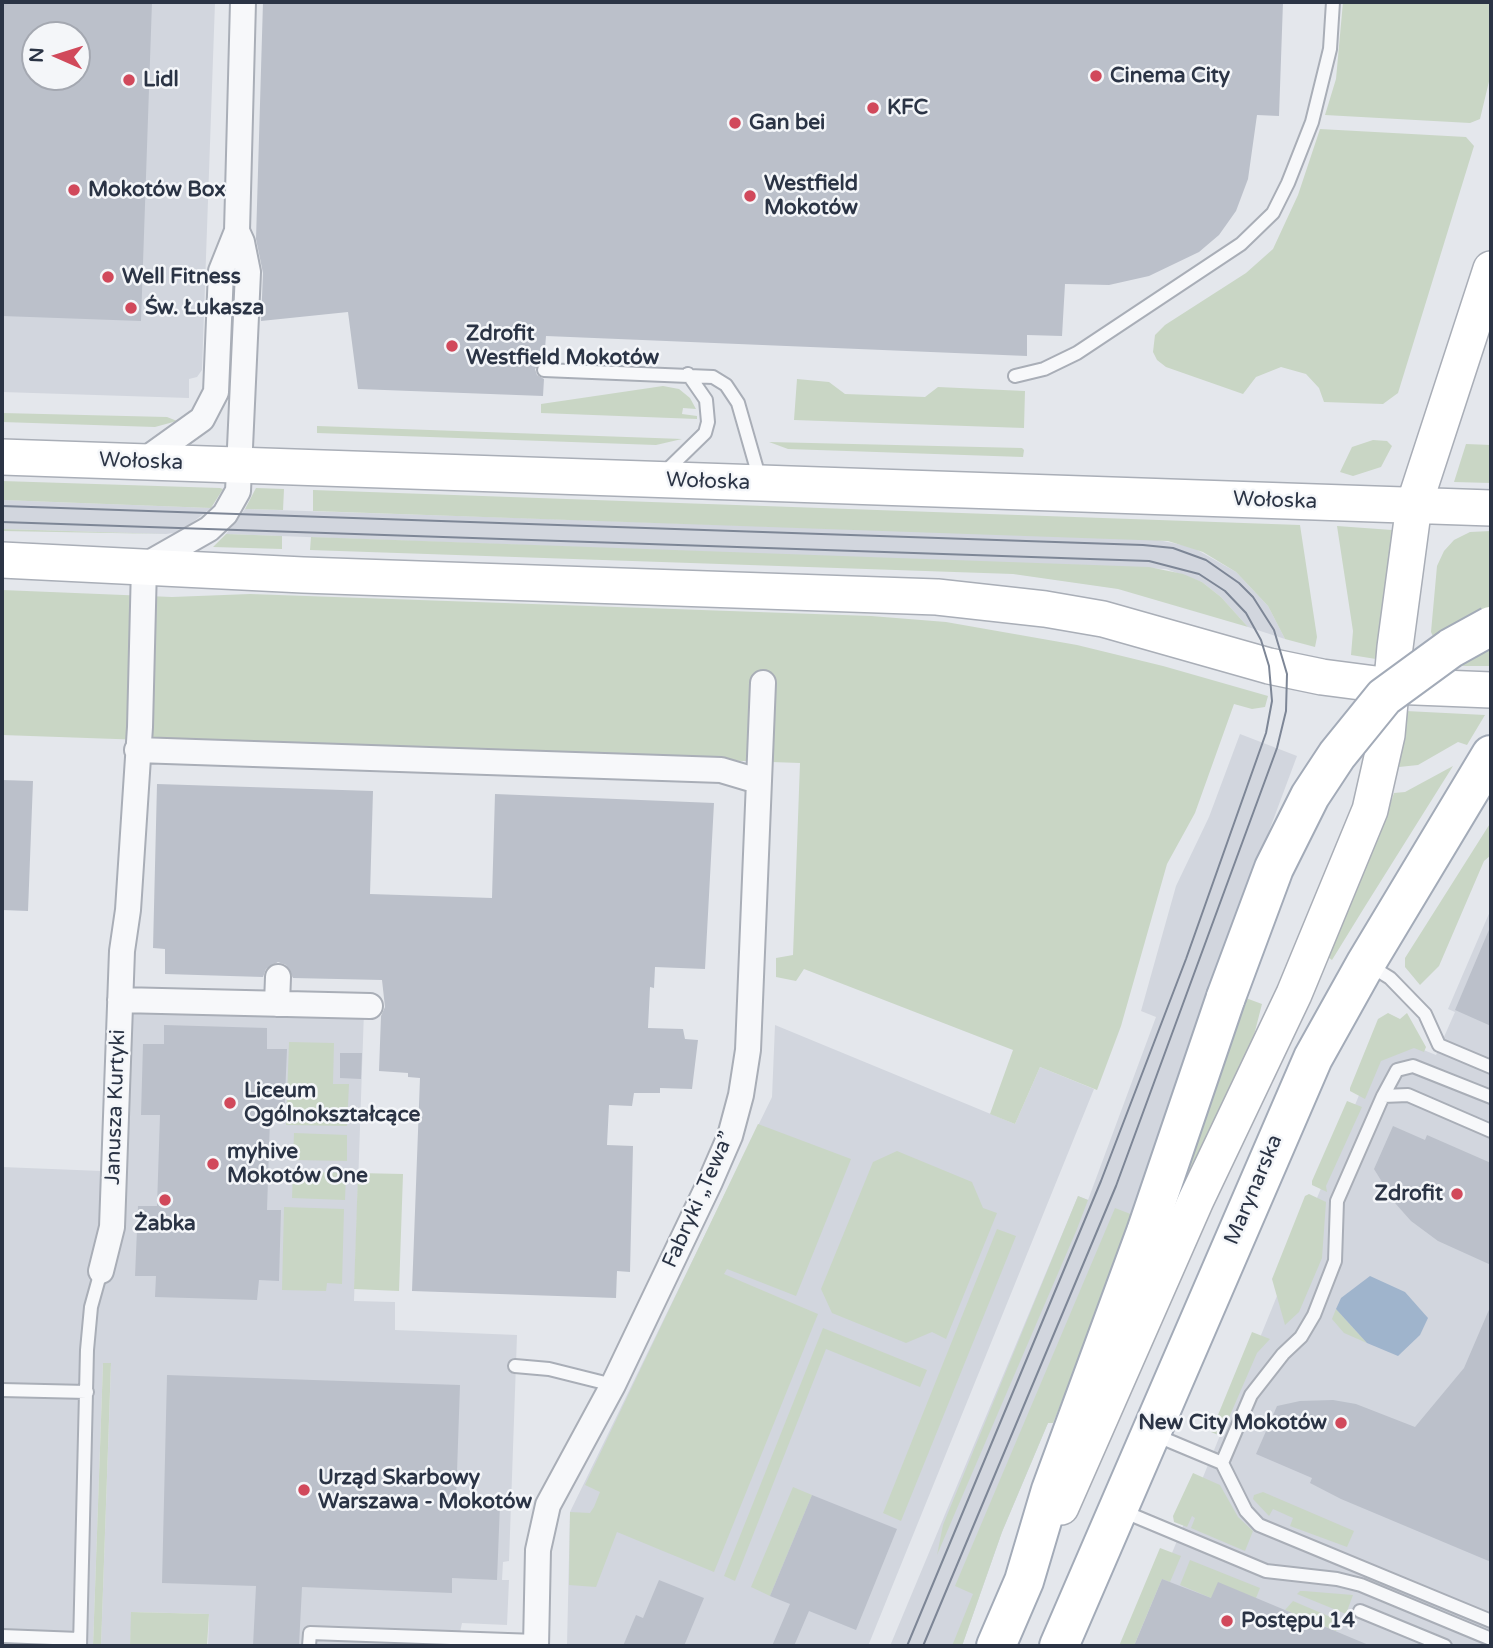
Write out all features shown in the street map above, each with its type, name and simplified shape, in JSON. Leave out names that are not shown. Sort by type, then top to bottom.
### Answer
[{"type":"main road","points":[[996,1646],[1024,1581],[1099,1426],[1191,1212],[1294,994],[1370,810],[1384,756],[1415,505],[1491,269]]},
{"type":"main road","name":"Wołoska","points":[[2,457],[1491,508]]},
{"type":"main road","points":[[2,560],[303,575],[937,597],[1103,619],[1289,671],[1391,686],[1491,690]]},
{"type":"main road","points":[[1024,1581],[1055,1478],[1146,1232],[1226,997],[1274,868],[1310,796],[1337,755],[1384,697],[1451,648],[1491,626]]},
{"type":"main road","name":"Marynarska","points":[[1059,1646],[1313,1058],[1366,963],[1491,755]]},
{"type":"street","points":[[144,566],[209,529],[225,514],[238,491],[248,272],[246,256],[237,231],[243,2]]},
{"type":"street","points":[[142,462],[202,419],[214,401],[218,384],[217,289],[225,256],[237,231]]},
{"type":"street","name":"Janusza Kurtyki","points":[[101,1271],[112,1227],[120,1000],[137,750],[144,566]]},
{"type":"street","name":"Fabryki „Tewa”","points":[[536,1644],[538,1550],[548,1505],[613,1385],[720,1161],[741,1095],[748,1050],[763,683]]},
{"type":"street","points":[[137,750],[721,770],[758,781]]},
{"type":"street","points":[[277,1003],[278,977]]},
{"type":"street","points":[[120,1000],[370,1006]]},
{"type":"lane","points":[[1015,376],[1044,369],[1077,353],[1241,244],[1273,213],[1312,122],[1330,49],[1333,2]]},
{"type":"lane","points":[[544,370],[713,377],[726,384],[738,403],[761,484]]},
{"type":"lane","points":[[656,480],[705,433],[708,422],[706,400],[688,374]]},
{"type":"lane","points":[[1366,963],[1390,978],[1425,1013],[1439,1045],[1491,1067]]},
{"type":"lane","points":[[1222,1463],[1251,1395],[1283,1354],[1301,1337],[1314,1315],[1335,1261],[1337,1201],[1397,1070],[1413,1066],[1491,1097]]},
{"type":"lane","points":[[1383,1096],[1408,1095],[1491,1131]]},
{"type":"lane","name":"Janusza Kurtyki","points":[[80,1642],[87,1392],[92,1307],[101,1271]]},
{"type":"lane","points":[[515,1366],[549,1369],[613,1385]]},
{"type":"lane","points":[[2,1390],[87,1392]]},
{"type":"lane","points":[[1151,1434],[1222,1463],[1246,1511],[1258,1525],[1491,1621]]},
{"type":"lane","points":[[1118,1510],[1266,1571],[1337,1579],[1362,1585],[1491,1639]]},
{"type":"lane","points":[[1360,1611],[1445,1646]]},
{"type":"lane","points":[[309,1646],[310,1633],[536,1644]]},
{"type":"lane","points":[[2,1636],[80,1642]]},
{"type":"shaded area","points":[[2,2],[215,2],[202,370],[197,377],[189,379],[189,398],[2,392]]},
{"type":"shaded area","points":[[2,500],[211,508],[180,532],[166,534],[2,529]]},
{"type":"shaded area","points":[[245,509],[1153,539],[1192,547],[1236,572],[1268,606],[1285,639],[1248,627],[1221,597],[1202,582],[1166,569],[226,534]]},
{"type":"shaded area","points":[[1240,734],[1297,756],[1209,992],[1148,1174],[1053,1423],[1048,1423],[1002,1532],[962,1646],[890,1646],[1078,1196],[1088,1200],[1156,1017],[1141,1011],[1176,886],[1209,817]]},
{"type":"shaded area","points":[[1491,909],[1491,1646],[1134,1646],[1384,1034],[1436,1055],[1455,1012],[1448,1009]]},
{"type":"shaded area","points":[[142,1004],[364,1011],[354,1301],[395,1302],[395,1330],[517,1335],[509,1561],[503,1562],[502,1580],[509,1580],[507,1625],[462,1623],[457,1646],[208,1646],[209,1614],[132,1612],[130,1646],[101,1646],[111,1364],[103,1363],[93,1646],[2,1646],[2,1167],[101,1171],[107,1013],[141,1014]]},
{"type":"shaded area","points":[[775,1025],[1015,1124],[1040,1067],[1094,1089],[868,1646],[567,1646],[570,1512],[772,1097]]},
{"type":"green space","points":[[1343,2],[1491,2],[1491,73],[1480,119],[1470,123],[1325,115],[1336,79]]},
{"type":"green space","points":[[1320,129],[1466,137],[1474,146],[1398,393],[1383,404],[1324,402],[1319,388],[1306,374],[1281,367],[1256,377],[1243,394],[1166,367],[1157,360],[1153,352],[1155,335],[1165,325],[1246,273],[1273,249],[1298,195]]},
{"type":"green space","points":[[797,379],[829,382],[845,394],[925,397],[938,387],[1025,391],[1024,428],[794,420]]},
{"type":"green space","points":[[663,386],[679,389],[690,398],[696,409],[683,408],[682,414],[697,416],[697,419],[541,413],[541,404]]},
{"type":"green space","points":[[2,413],[167,417],[177,421],[155,427],[2,422]]},
{"type":"green space","points":[[317,426],[682,439],[656,445],[317,433]]},
{"type":"green space","points":[[1373,440],[1387,441],[1392,446],[1381,467],[1353,476],[1340,472],[1352,447]]},
{"type":"green space","points":[[769,442],[1024,450],[1023,457],[788,449]]},
{"type":"green space","points":[[1466,444],[1491,445],[1491,483],[1454,482]]},
{"type":"green space","points":[[2,481],[223,489],[211,508],[2,500]]},
{"type":"green space","points":[[256,488],[284,489],[283,510],[245,509]]},
{"type":"green space","points":[[313,490],[1300,525],[1317,637],[1315,647],[1285,639],[1268,606],[1236,572],[1203,552],[1168,541],[313,511]]},
{"type":"green space","points":[[1337,526],[1392,530],[1376,659],[1351,655],[1353,631]]},
{"type":"green space","points":[[2,529],[166,534],[2,531]]},
{"type":"green space","points":[[1491,531],[1491,666],[1462,666],[1451,662],[1431,632],[1437,566],[1444,551],[1454,540],[1470,532]]},
{"type":"green space","points":[[226,534],[282,536],[282,549],[213,547]]},
{"type":"green space","points":[[311,537],[1149,567],[1183,574],[1202,582],[1221,597],[1248,627],[1118,589],[1013,574],[310,550]]},
{"type":"green space","points":[[2,590],[172,597],[250,594],[871,616],[946,622],[1077,645],[1268,696],[1265,707],[1252,709],[1234,704],[1195,813],[1167,864],[1121,1026],[1097,1090],[1040,1067],[1015,1124],[990,1114],[1013,1050],[804,969],[796,981],[776,977],[776,958],[793,955],[800,763],[2,735]]},
{"type":"green space","points":[[1406,711],[1485,715],[1467,745],[1458,742],[1418,765],[1399,767]]},
{"type":"green space","points":[[1453,766],[1332,960],[1328,957],[1383,826],[1394,793],[1405,792]]},
{"type":"green space","points":[[1491,822],[1491,855],[1484,861],[1439,966],[1420,985],[1405,967],[1405,958]]},
{"type":"green space","points":[[1243,997],[1262,1004],[1252,1043],[1167,1220]]},
{"type":"green space","points":[[1388,1013],[1400,1019],[1407,1013],[1426,1047],[1424,1052],[1414,1048],[1381,1061],[1365,1099],[1350,1091],[1350,1088],[1378,1019]]},
{"type":"green space","points":[[289,1042],[334,1043],[333,1084],[349,1084],[347,1126],[286,1125]]},
{"type":"green space","points":[[1347,1101],[1362,1107],[1326,1186],[1327,1192],[1312,1185],[1312,1181]]},
{"type":"green space","points":[[758,1124],[851,1159],[796,1296],[727,1269],[724,1274],[818,1314],[714,1572],[617,1532],[596,1587],[569,1585],[570,1512],[590,1513],[594,1507],[600,1492],[585,1485]]},
{"type":"green space","points":[[294,1133],[347,1135],[347,1161],[293,1160]]},
{"type":"green space","points":[[897,1151],[972,1182],[983,1208],[997,1213],[946,1339],[932,1332],[906,1343],[832,1313],[821,1289],[873,1162]]},
{"type":"green space","points":[[293,1171],[346,1173],[345,1200],[292,1198]]},
{"type":"green space","points":[[358,1173],[403,1174],[399,1291],[354,1289]]},
{"type":"green space","points":[[1309,1194],[1326,1202],[1322,1258],[1299,1312],[1285,1325],[1272,1279],[1305,1196]]},
{"type":"green space","points":[[1078,1196],[1088,1200],[1077,1229],[937,1555],[943,1525]]},
{"type":"green space","points":[[284,1207],[344,1209],[342,1284],[327,1283],[326,1291],[282,1290]]},
{"type":"green space","points":[[1115,1208],[1133,1215],[1095,1319],[1053,1423],[1048,1423],[1002,1532],[962,1646],[952,1646],[973,1594],[955,1586]]},
{"type":"green space","points":[[997,1229],[1016,1236],[901,1521],[883,1513]]},
{"type":"green space","points":[[1336,1309],[1367,1343],[1344,1333],[1332,1319]]},
{"type":"green space","points":[[823,1328],[927,1370],[920,1387],[826,1349],[735,1581],[724,1576]]},
{"type":"green space","points":[[1252,1332],[1270,1339],[1257,1353],[1221,1436],[1211,1432]]},
{"type":"green space","points":[[103,1363],[111,1363],[101,1646],[93,1646]]},
{"type":"green space","points":[[1193,1473],[1220,1485],[1238,1517],[1253,1531],[1245,1551],[1191,1528],[1195,1518],[1192,1516],[1187,1527],[1174,1522],[1173,1516]]},
{"type":"green space","points":[[793,1487],[812,1495],[770,1596],[751,1587]]},
{"type":"green space","points":[[1263,1492],[1354,1531],[1347,1547],[1290,1526],[1293,1518],[1273,1509],[1269,1516],[1253,1499],[1254,1495]]},
{"type":"green space","points":[[1160,1548],[1181,1556],[1170,1582],[1162,1579],[1134,1646],[1119,1646]]},
{"type":"green space","points":[[1190,1560],[1260,1588],[1256,1598],[1211,1598],[1180,1585]]},
{"type":"green space","points":[[1300,1591],[1353,1595],[1346,1614],[1297,1594]]},
{"type":"green space","points":[[1293,1601],[1340,1621],[1336,1631],[1285,1610]]},
{"type":"green space","points":[[131,1612],[209,1614],[207,1646],[130,1646]]},
{"type":"water","points":[[1370,1276],[1405,1292],[1428,1318],[1420,1335],[1398,1356],[1367,1343],[1336,1309],[1341,1298]]},
{"type":"building","name":"Mokotów Box","points":[[4,2],[152,2],[141,321],[2,316]]},
{"type":"building","name":"Westfield Mokotów","points":[[263,2],[1283,2],[1279,116],[1257,115],[1248,179],[1236,211],[1219,235],[1199,252],[1149,276],[1109,285],[1065,284],[1062,336],[1027,335],[1027,356],[546,336],[544,361],[535,369],[537,375],[544,379],[543,396],[358,389],[348,312],[261,321],[263,273],[256,239]]},
{"type":"building","points":[[2,780],[33,781],[28,911],[2,910]]},
{"type":"building","points":[[157,784],[373,791],[370,894],[492,898],[495,794],[714,803],[705,969],[655,967],[654,988],[650,987],[648,1028],[683,1029],[685,1039],[698,1040],[692,1089],[660,1088],[660,1093],[634,1093],[632,1106],[609,1105],[607,1145],[633,1146],[630,1272],[617,1271],[616,1298],[412,1291],[420,1078],[408,1077],[408,1073],[379,1071],[381,1016],[385,1007],[382,980],[293,978],[286,965],[278,962],[266,969],[263,977],[165,974],[165,949],[153,948]]},
{"type":"building","points":[[1491,925],[1491,1026],[1455,1010]]},
{"type":"building","name":"myhive Mokotów One","points":[[164,1025],[267,1028],[267,1049],[287,1049],[284,1120],[270,1119],[267,1210],[281,1210],[279,1281],[259,1280],[257,1300],[155,1297],[156,1276],[135,1276],[138,1206],[157,1206],[160,1115],[141,1115],[143,1044],[164,1044]]},
{"type":"building","points":[[340,1053],[362,1053],[361,1079],[340,1078]]},
{"type":"building","points":[[1393,1126],[1425,1140],[1427,1135],[1491,1163],[1491,1265],[1438,1241],[1411,1221],[1395,1203],[1374,1169]]},
{"type":"building","name":"New City Mokotów","points":[[1491,1305],[1491,1562],[1341,1499],[1310,1483],[1312,1478],[1256,1454],[1277,1406],[1300,1401],[1333,1400],[1356,1404],[1415,1427],[1464,1368]]},
{"type":"building","points":[[167,1375],[460,1385],[456,1501],[500,1504],[497,1580],[452,1578],[452,1593],[302,1587],[299,1646],[253,1646],[256,1586],[162,1583]]},
{"type":"building","points":[[812,1495],[897,1529],[856,1630],[809,1611],[794,1646],[772,1646],[790,1604],[770,1596]]},
{"type":"building","name":"Postępu 14","points":[[1162,1579],[1211,1598],[1218,1582],[1371,1646],[1134,1646]]},
{"type":"building","points":[[659,1580],[704,1598],[684,1646],[623,1646],[636,1615],[643,1618]]},
{"type":"tram line","points":[[2,506],[1143,545],[1173,548],[1206,560],[1239,583],[1253,597],[1274,630],[1287,674],[1286,711],[1277,748],[1116,1186],[923,1646]]},
{"type":"tram line","points":[[2,522],[1149,561],[1199,574],[1225,591],[1246,613],[1261,640],[1269,666],[1272,701],[1266,733],[1186,959],[1101,1181],[907,1646]]},
{"type":"place","name":"Cinema City","points":[[1096,76]]},
{"type":"place","name":"Lidl","points":[[129,80]]},
{"type":"place","name":"KFC","points":[[873,108]]},
{"type":"place","name":"Gan bei","points":[[735,123]]},
{"type":"place","name":"Mokotów Box","points":[[74,190]]},
{"type":"place","name":"Westfield Mokotów","points":[[750,196]]},
{"type":"place","name":"Well Fitness","points":[[108,277]]},
{"type":"place","name":"Św. Łukasza","points":[[131,308]]},
{"type":"place","name":"Zdrofit Westfield Mokotów","points":[[452,346]]},
{"type":"place","name":"Liceum Ogólnokształcące","points":[[230,1103]]},
{"type":"place","name":"myhive Mokotów One","points":[[213,1164]]},
{"type":"place","name":"Zdrofit","points":[[1457,1194]]},
{"type":"place","name":"Żabka","points":[[165,1200]]},
{"type":"place","name":"New City Mokotów","points":[[1341,1423]]},
{"type":"place","name":"Urząd Skarbowy Warszawa - Mokotów","points":[[304,1490]]},
{"type":"place","name":"Postępu 14","points":[[1227,1621]]}]
